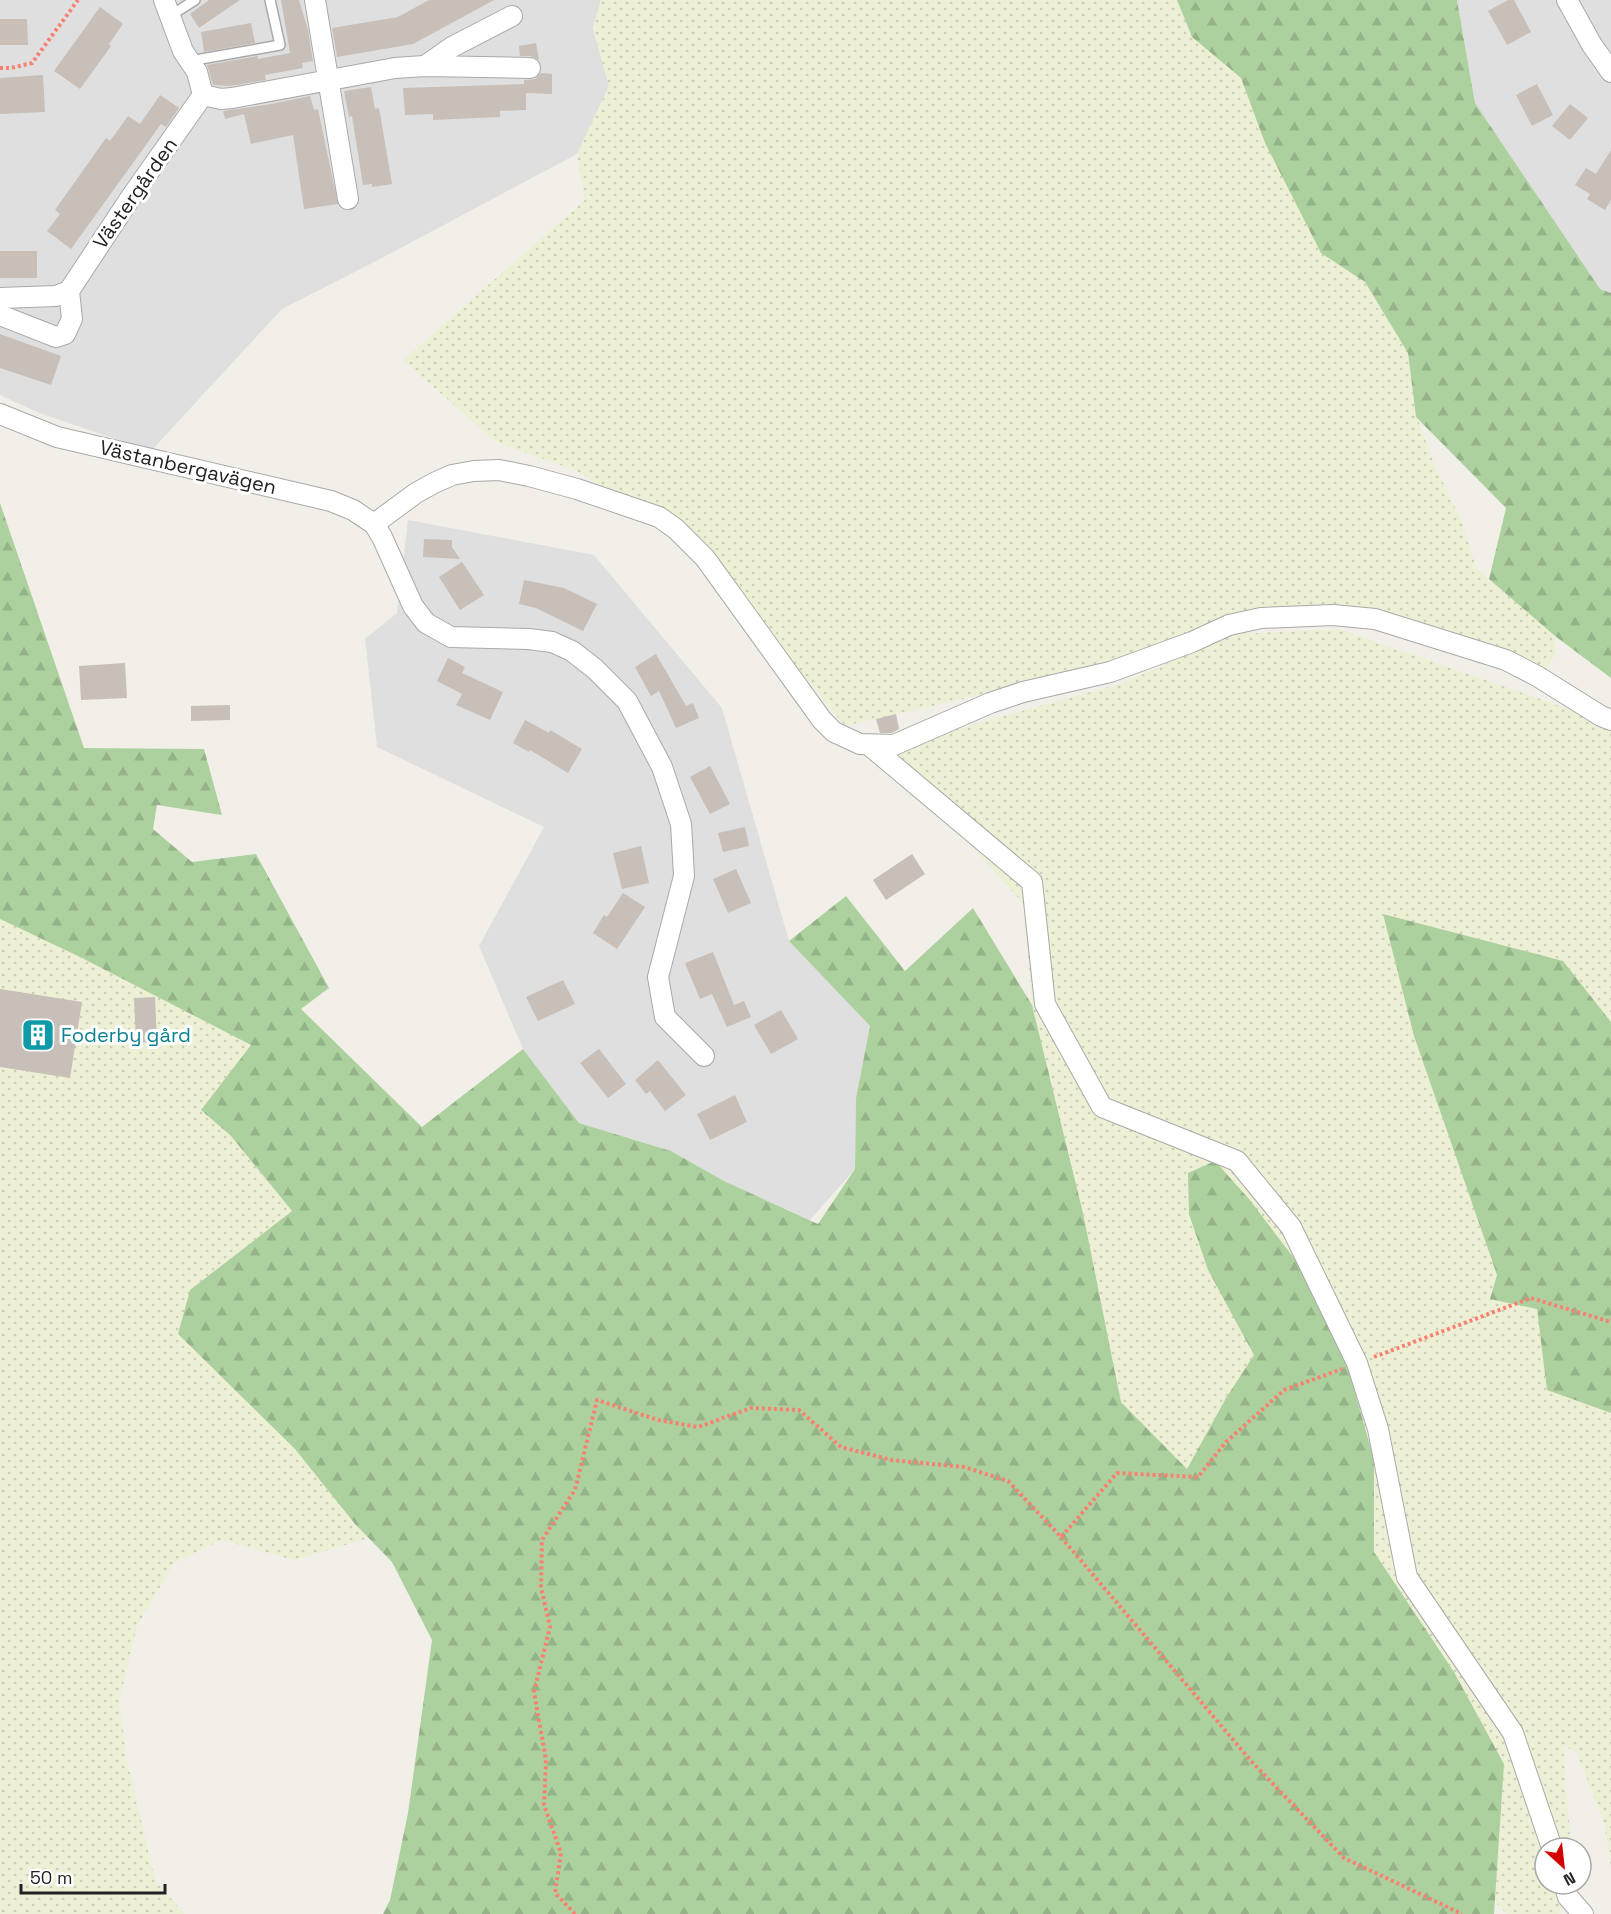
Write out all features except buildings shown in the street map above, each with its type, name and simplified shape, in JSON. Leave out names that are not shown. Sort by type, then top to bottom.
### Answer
[{"type":"street","points":[[315,0],[348,199]]},
{"type":"street","points":[[1567,0],[1592,45],[1611,72]]},
{"type":"street","points":[[167,8],[183,51],[197,72],[203,95],[221,99],[395,68],[425,66],[530,68]]},
{"type":"street","points":[[425,66],[452,47],[512,16]]},
{"type":"street","name":"Västergården","points":[[69,291],[131,196],[203,95]]},
{"type":"street","points":[[0,298],[56,296],[69,291],[72,320],[68,331],[61,337],[56,337],[0,315]]},
{"type":"street","name":"Västanbergavägen","points":[[0,414],[57,437],[331,501],[353,510],[374,524]]},
{"type":"street","points":[[704,1056],[665,1017],[658,977],[684,876],[681,824],[662,767],[627,701],[595,669],[572,651],[552,642],[529,639],[451,638],[426,623],[413,606],[374,524],[416,493],[434,483],[452,475],[499,470],[577,489],[658,517],[676,529],[705,558],[822,720],[834,732],[860,744],[894,745],[990,703],[1023,692],[1110,672],[1192,642],[1229,625],[1261,618],[1296,615],[1333,615],[1375,619],[1495,656],[1537,675],[1611,720]]},
{"type":"street","points":[[869,745],[1032,882],[1045,1005],[1102,1107],[1237,1161],[1291,1227],[1357,1363],[1378,1429],[1407,1577],[1513,1733],[1548,1836]]},
{"type":"street","points":[[1568,1896],[1583,1914]]},
{"type":"lane","points":[[167,8],[195,0]]},
{"type":"lane","points":[[190,61],[280,45],[270,0]]},
{"type":"path","points":[[0,68],[32,63],[78,0]]},
{"type":"path","points":[[1060,1537],[1117,1473],[1198,1477],[1226,1442],[1284,1390],[1531,1298],[1611,1322]]},
{"type":"path","points":[[575,1914],[555,1893],[561,1852],[544,1804],[546,1760],[534,1692],[550,1628],[541,1587],[542,1540],[575,1490],[597,1400],[658,1420],[698,1427],[751,1408],[799,1410],[841,1447],[891,1460],[964,1467],[1008,1481],[1060,1537],[1252,1762],[1344,1858],[1462,1914]]},
{"type":"shaded area","points":[[0,0],[601,0],[593,28],[609,86],[577,154],[282,309],[151,451],[39,413],[0,395]]},
{"type":"shaded area","points":[[1457,0],[1611,0],[1611,293],[1600,289],[1475,103]]},
{"type":"shaded area","points":[[408,520],[594,555],[722,708],[789,941],[870,1026],[856,1098],[855,1169],[810,1220],[724,1181],[671,1151],[579,1123],[523,1049],[479,946],[544,827],[377,747],[365,639],[397,613]]},
{"type":"green space","points":[[601,0],[1177,0],[1192,37],[1241,78],[1265,143],[1359,273],[1408,353],[1415,412],[1434,464],[1462,522],[1476,568],[1555,636],[1555,655],[1543,673],[1333,612],[1259,616],[1120,663],[845,726],[678,522],[602,486],[575,470],[496,442],[403,360],[585,200],[577,154],[609,86],[593,28]]},
{"type":"green space","points":[[1177,0],[1457,0],[1475,103],[1600,289],[1611,293],[1611,678],[1555,636],[1489,579],[1506,508],[1416,417],[1408,353],[1365,282],[1321,253],[1265,143],[1241,78],[1192,37]]},
{"type":"green space","points":[[0,503],[84,748],[204,749],[222,815],[157,805],[153,829],[192,862],[256,854],[329,988],[301,1009],[422,1127],[523,1049],[579,1123],[671,1151],[724,1181],[818,1224],[855,1169],[856,1098],[870,1026],[789,941],[846,896],[905,971],[973,908],[1032,1005],[1083,1213],[1121,1402],[1187,1469],[1226,1398],[1254,1355],[1208,1270],[1189,1214],[1188,1173],[1215,1161],[1249,1199],[1306,1274],[1342,1346],[1374,1460],[1374,1552],[1454,1672],[1504,1764],[1494,1914],[383,1914],[390,1900],[408,1813],[432,1640],[392,1562],[355,1524],[295,1449],[178,1334],[190,1290],[292,1211],[231,1136],[201,1110],[251,1045],[80,957],[0,919]]},
{"type":"green space","points":[[1339,629],[1611,724],[1611,1022],[1563,961],[1383,914],[1414,1036],[1497,1275],[1537,1309],[1548,1390],[1611,1413],[1611,1867],[1604,1823],[1577,1753],[1563,1745],[1570,1836],[1533,1836],[1533,1896],[1565,1896],[1559,1914],[1507,1914],[1495,1902],[1504,1764],[1454,1672],[1374,1552],[1374,1460],[1306,1274],[1253,1205],[1215,1161],[1254,1355],[1226,1398],[1187,1469],[1121,1402],[1083,1213],[1032,1005],[1023,903],[883,749],[1123,683],[1233,634]]},
{"type":"green space","points":[[1383,914],[1563,961],[1611,1022],[1611,1413],[1547,1390],[1537,1309],[1490,1299],[1497,1275],[1414,1036]]},
{"type":"green space","points":[[0,919],[80,957],[251,1045],[201,1110],[231,1136],[292,1211],[190,1290],[295,1449],[355,1524],[369,1538],[294,1560],[222,1540],[174,1563],[137,1626],[119,1701],[127,1760],[155,1880],[184,1914],[0,1914]]},
{"type":"place","name":"Foderby gård","points":[[38,1035]]}]
